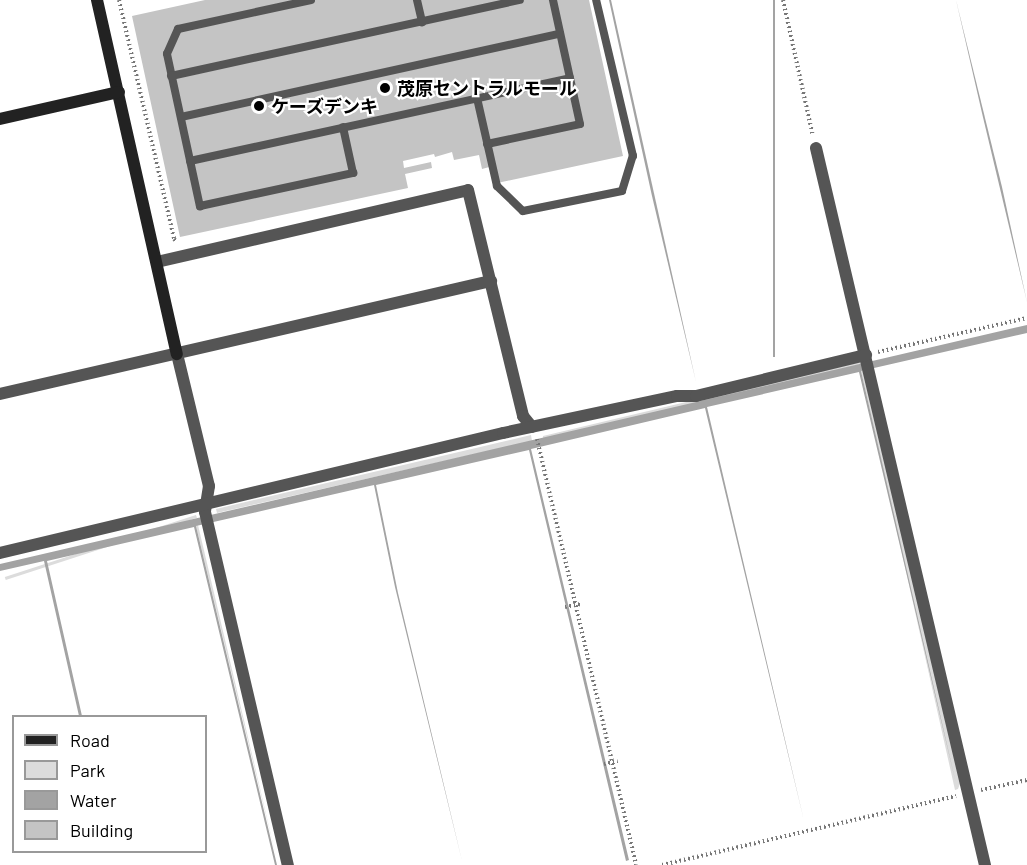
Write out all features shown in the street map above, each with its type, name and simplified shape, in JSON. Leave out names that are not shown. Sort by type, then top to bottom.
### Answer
[{"type":"street","points":[[97,0],[209,486],[205,512],[288,865]]},
{"type":"street","points":[[0,119],[119,92]]},
{"type":"street","points":[[816,148],[985,865]]},
{"type":"street","points":[[157,262],[468,190],[523,416],[532,428]]},
{"type":"street","points":[[0,394],[491,281]]},
{"type":"street","points":[[0,553],[532,428],[677,396],[696,396],[866,355]]},
{"type":"lane","points":[[311,0],[178,29],[167,54],[200,206],[353,173],[343,128]]},
{"type":"lane","points":[[417,0],[422,22]]},
{"type":"lane","points":[[171,76],[520,0]]},
{"type":"lane","points":[[487,144],[580,124],[553,0]]},
{"type":"lane","points":[[477,98],[497,186],[523,211],[622,191],[633,156],[596,0]]},
{"type":"lane","points":[[181,117],[560,34]]},
{"type":"lane","points":[[190,161],[570,78]]},
{"type":"path","points":[[119,0],[174,239],[183,245]]},
{"type":"path","points":[[783,0],[816,148]]},
{"type":"path","points":[[866,355],[1027,318]]},
{"type":"path","points":[[532,428],[536,433],[615,761],[636,865]]},
{"type":"path","points":[[566,607],[581,604]]},
{"type":"path","points":[[604,764],[615,761]]},
{"type":"path","points":[[662,865],[1027,780]]},
{"type":"green space","points":[[859,361],[862,364],[543,439],[543,436]]},
{"type":"green space","points":[[861,371],[864,371],[961,781],[958,789],[955,790]]},
{"type":"green space","points":[[531,435],[532,441],[217,513],[216,509]]},
{"type":"green space","points":[[196,515],[197,518],[6,580],[5,577]]},
{"type":"green space","points":[[198,525],[278,865],[196,526]]},
{"type":"water","points":[[609,0],[611,0],[696,382],[652,196]]},
{"type":"water","points":[[773,0],[775,0],[775,357],[773,357]]},
{"type":"water","points":[[956,0],[1002,187],[1027,302],[982,113]]},
{"type":"water","points":[[1027,325],[1027,333],[861,371],[957,788],[859,372],[707,407],[805,825],[705,408],[531,449],[629,860],[626,861],[529,450],[376,485],[398,593],[463,865],[395,587],[374,485],[196,526],[277,865],[275,865],[194,527],[47,561],[82,715],[79,715],[44,561],[0,571],[0,564]]},
{"type":"building","name":"茂原セントラルモール","points":[[205,0],[589,0],[623,156],[497,183],[493,166],[482,169],[479,155],[454,160],[452,152],[435,157],[434,154],[403,161],[404,168],[431,162],[432,168],[405,174],[408,188],[180,237],[132,16]]},
{"type":"place","name":"茂原セントラルモール","points":[[385,88]]},
{"type":"place","name":"ケーズデンキ","points":[[259,106]]}]
